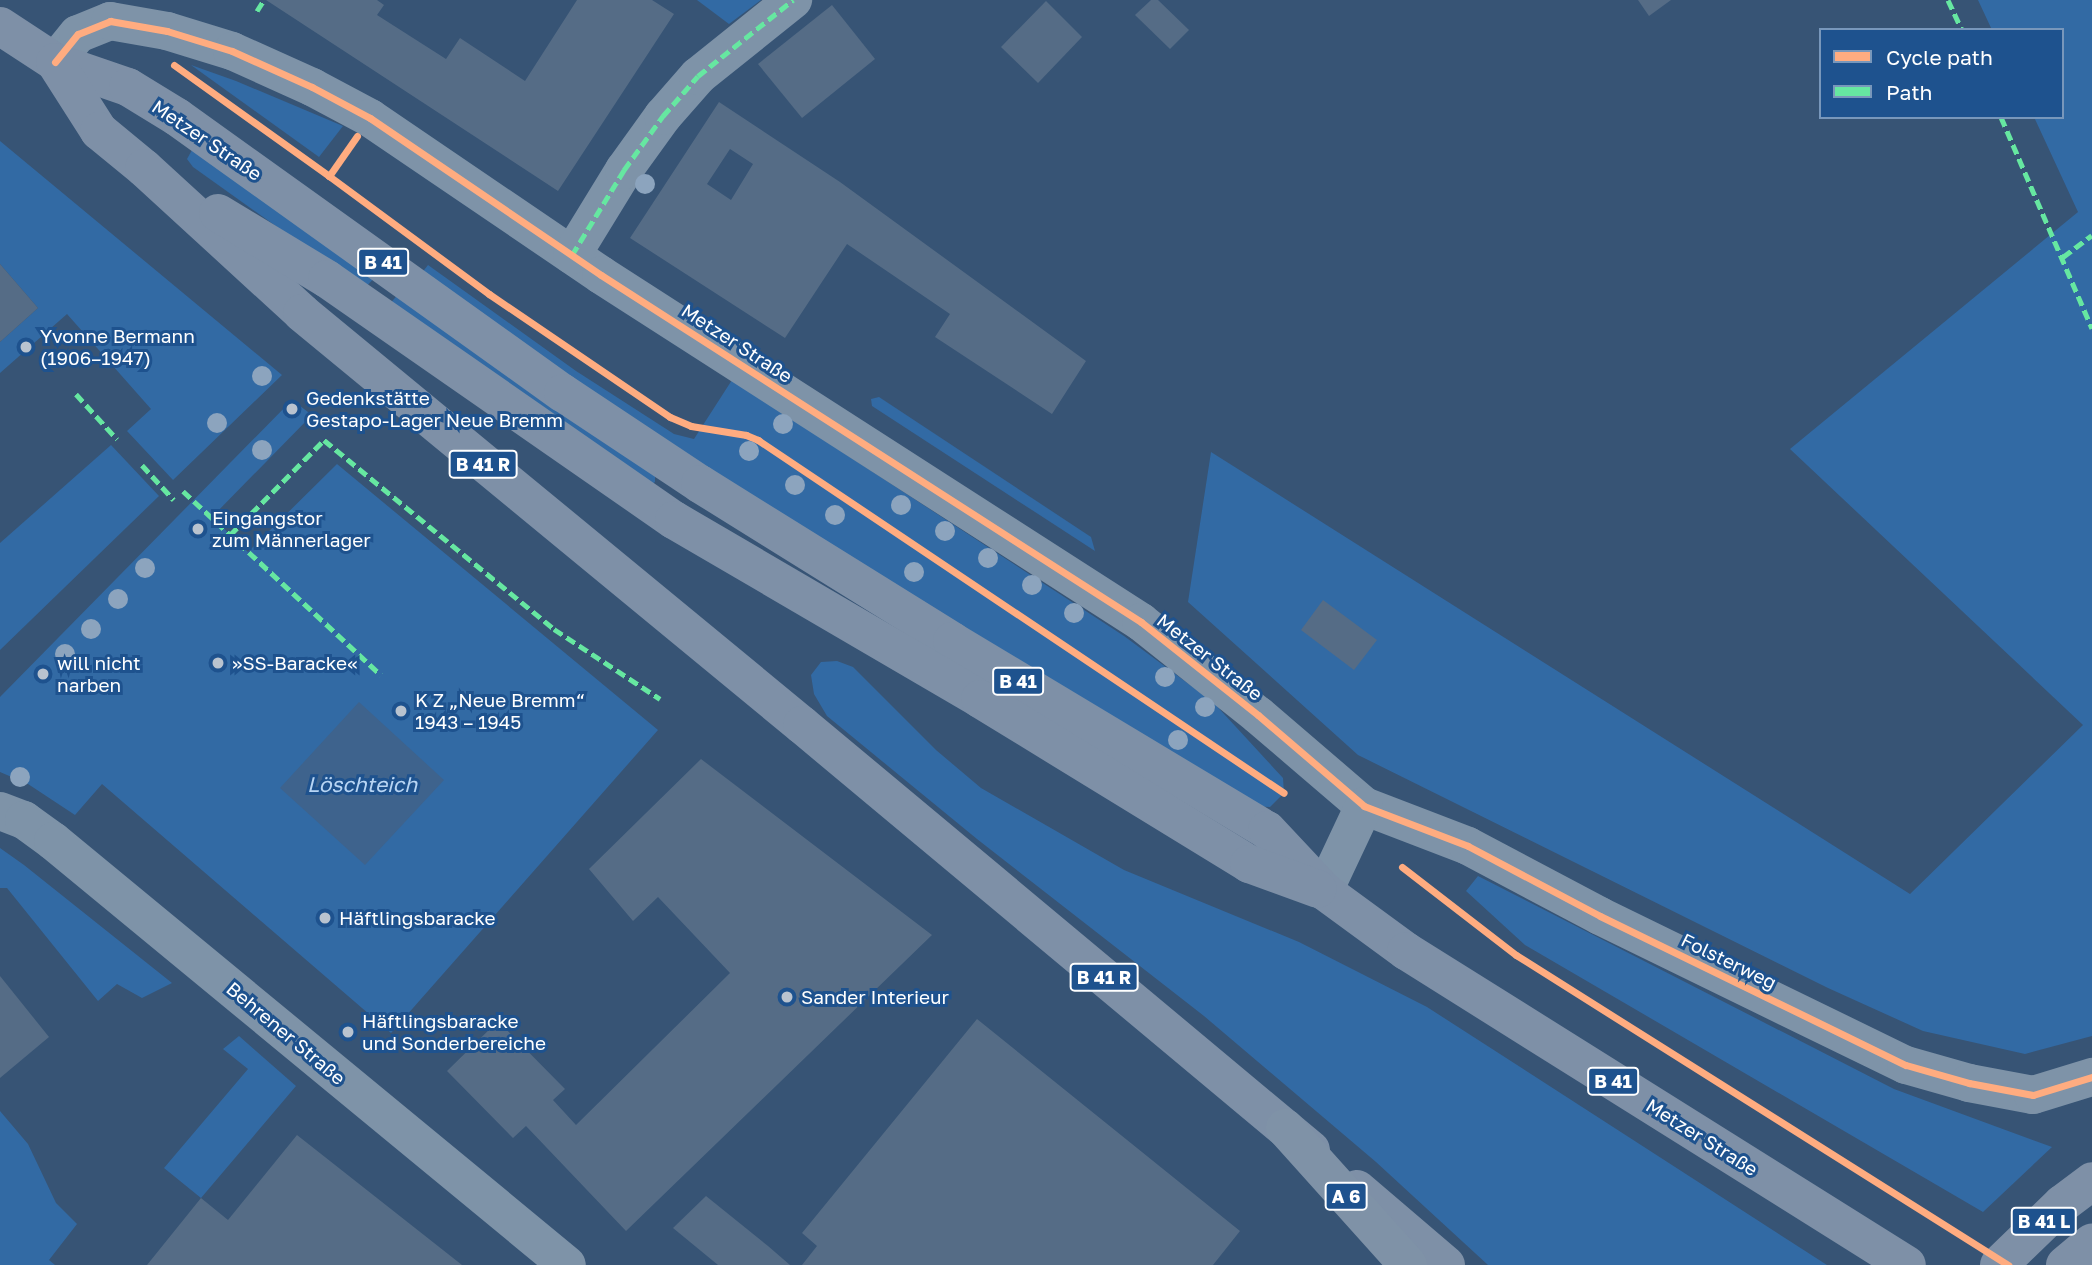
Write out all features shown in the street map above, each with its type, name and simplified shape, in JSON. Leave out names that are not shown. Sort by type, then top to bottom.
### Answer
[{"type":"highway","name":"A 6","points":[[1284,1128],[1408,1265]]},
{"type":"main road","name":"Metzer Straße","points":[[0,26],[55,62],[128,86],[177,117],[563,393],[700,484],[952,641],[1267,830],[1324,891],[1406,951],[1907,1265]]},
{"type":"main road","name":"Metzer Straße","points":[[55,62],[99,131],[144,167],[333,340],[760,691],[1284,1128]]},
{"type":"main road","name":"Metzer Straße","points":[[144,167],[327,279],[674,520],[980,699],[1249,864],[1324,891]]},
{"type":"main road","name":"B 41 R","points":[[1284,1128],[1446,1265]]},
{"type":"main road","name":"B 41 L","points":[[1998,1265],[2063,1204],[2092,1181]]},
{"type":"main road","name":"B 41 L","points":[[2065,1265],[2092,1242]]},
{"type":"street","points":[[572,255],[624,170],[672,106],[698,76],[793,0]]},
{"type":"street","name":"Metzer Straße","points":[[55,62],[78,34],[110,21],[167,31],[232,51],[312,87],[370,118],[572,255],[1141,622],[1258,715],[1364,806]]},
{"type":"street","points":[[1324,891],[1364,806]]},
{"type":"street","name":"Folsterweg","points":[[1364,806],[1468,846],[1600,916],[1906,1065],[1969,1083],[2033,1095],[2092,1077]]},
{"type":"street","name":"Behrener Straße","points":[[0,811],[24,820],[53,841],[567,1265]]},
{"type":"shaded area","points":[[697,0],[761,0],[729,24]]},
{"type":"shaded area","points":[[1978,0],[2092,0],[2092,1036],[2025,1054],[1923,1031],[1828,988],[1358,755],[1188,602],[1211,452],[1910,894],[2083,725],[1790,449],[2078,212],[2035,119],[2064,119],[2064,28],[1991,28]]},
{"type":"shaded area","points":[[191,65],[236,81],[343,126],[319,157]]},
{"type":"shaded area","points":[[0,141],[282,375],[173,480],[127,431],[151,409],[67,314],[0,373],[0,342],[38,308],[0,264]]},
{"type":"shaded area","points":[[192,150],[376,276],[364,289],[193,167],[187,159]]},
{"type":"shaded area","points":[[428,265],[576,371],[674,434],[694,439],[732,380],[1124,636],[1213,702],[1283,778],[1284,793],[1270,807],[1251,806],[708,472],[421,274]]},
{"type":"shaded area","points":[[400,292],[655,473],[655,482],[649,486],[388,306]]},
{"type":"shaded area","points":[[879,397],[1091,537],[1095,551],[872,406],[871,399]]},
{"type":"shaded area","points":[[292,400],[312,415],[212,517],[248,552],[337,464],[658,730],[391,1033],[102,784],[75,815],[28,784],[0,772],[0,697]]},
{"type":"shaded area","points":[[111,445],[159,496],[0,650],[0,543]]},
{"type":"shaded area","points":[[837,661],[853,667],[936,750],[981,788],[1124,870],[1299,942],[1427,1007],[1827,1265],[1488,1265],[1376,1162],[1204,1016],[977,839],[827,716],[814,694],[811,675],[821,662]]},
{"type":"shaded area","points":[[0,848],[172,983],[142,998],[117,984],[98,1001],[7,888],[0,888]]},
{"type":"shaded area","points":[[1478,876],[1894,1089],[2052,1147],[1983,1212],[1525,945],[1466,891]]},
{"type":"shaded area","points":[[239,1036],[296,1086],[201,1198],[164,1168],[248,1069],[223,1049]]},
{"type":"shaded area","points":[[0,1111],[28,1144],[56,1203],[77,1224],[49,1260],[55,1265],[0,1265]]},
{"type":"water","name":"Löschteich","points":[[359,702],[444,780],[365,865],[280,788]]},
{"type":"building","points":[[266,0],[377,0],[384,5],[377,15],[446,59],[460,38],[525,81],[577,0],[652,0],[674,14],[558,191]]},
{"type":"building","points":[[1151,0],[1158,0],[1189,30],[1170,49],[1135,15]]},
{"type":"building","points":[[1638,0],[1671,0],[1649,16]]},
{"type":"building","points":[[1046,1],[1082,37],[1038,83],[1001,47]]},
{"type":"building","points":[[832,5],[875,59],[802,118],[758,64]]},
{"type":"building","points":[[719,102],[840,182],[1086,361],[1052,414],[935,337],[950,314],[847,244],[785,338],[630,238]],"holes":[[[730,149],[753,164],[731,200],[707,184]]]},
{"type":"building","points":[[0,264],[38,308],[0,342]]},
{"type":"building","points":[[1323,600],[1377,640],[1354,670],[1301,630]]},
{"type":"building","name":"Sander Interieur","points":[[701,759],[932,935],[626,1231],[526,1126],[513,1138],[447,1071],[498,1021],[565,1089],[553,1100],[576,1125],[730,973],[658,897],[633,921],[589,869]]},
{"type":"building","points":[[0,976],[49,1037],[0,1078]]},
{"type":"building","points":[[977,1019],[1240,1231],[1213,1265],[802,1265],[817,1246],[802,1233]]},
{"type":"building","points":[[297,1135],[462,1265],[147,1265],[201,1198],[228,1220]]},
{"type":"building","points":[[706,1196],[790,1265],[718,1265],[673,1228]]},
{"type":"marked path","points":[[257,11],[264,0]]},
{"type":"marked path","points":[[572,255],[624,170],[663,116],[698,76],[793,0]]},
{"type":"marked path","points":[[1948,0],[1961,28]]},
{"type":"marked path","points":[[2002,119],[2092,328]]},
{"type":"marked path","points":[[2063,257],[2092,235]]},
{"type":"marked path","points":[[76,394],[117,439]]},
{"type":"marked path","points":[[230,535],[324,440],[554,629],[660,699]]},
{"type":"marked path","points":[[142,465],[174,500]]},
{"type":"marked path","points":[[183,491],[381,675]]},
{"type":"cycle path","points":[[55,62],[78,34],[110,21],[167,31],[232,51],[312,87],[370,118],[601,275],[1141,622],[1258,715],[1364,806],[1468,846],[1600,916],[1906,1065],[1969,1083],[2033,1095],[2092,1077]]},
{"type":"cycle path","points":[[174,65],[329,176]]},
{"type":"cycle path","points":[[357,136],[329,176],[489,294],[670,417],[691,426],[746,435],[758,440],[1284,793]]},
{"type":"cycle path","points":[[1402,867],[1516,955],[2008,1265]]},
{"type":"place","name":"Yvonne Bermann (1906–1947)","points":[[26,347]]},
{"type":"place","name":"Gedenkstätte Gestapo-Lager Neue Bremm","points":[[292,409]]},
{"type":"place","name":"Eingangstor zum Männerlager","points":[[198,529]]},
{"type":"place","name":"»SS-Baracke«","points":[[218,663]]},
{"type":"place","name":"will nicht narben","points":[[43,674]]},
{"type":"place","name":"K Z „Neue Bremm“ 1943 – 1945","points":[[401,711]]},
{"type":"place","name":"Häftlingsbaracke","points":[[325,918]]},
{"type":"place","name":"Sander Interieur","points":[[787,997]]},
{"type":"place","name":"Häftlingsbaracke und Sonderbereiche","points":[[348,1032]]}]
